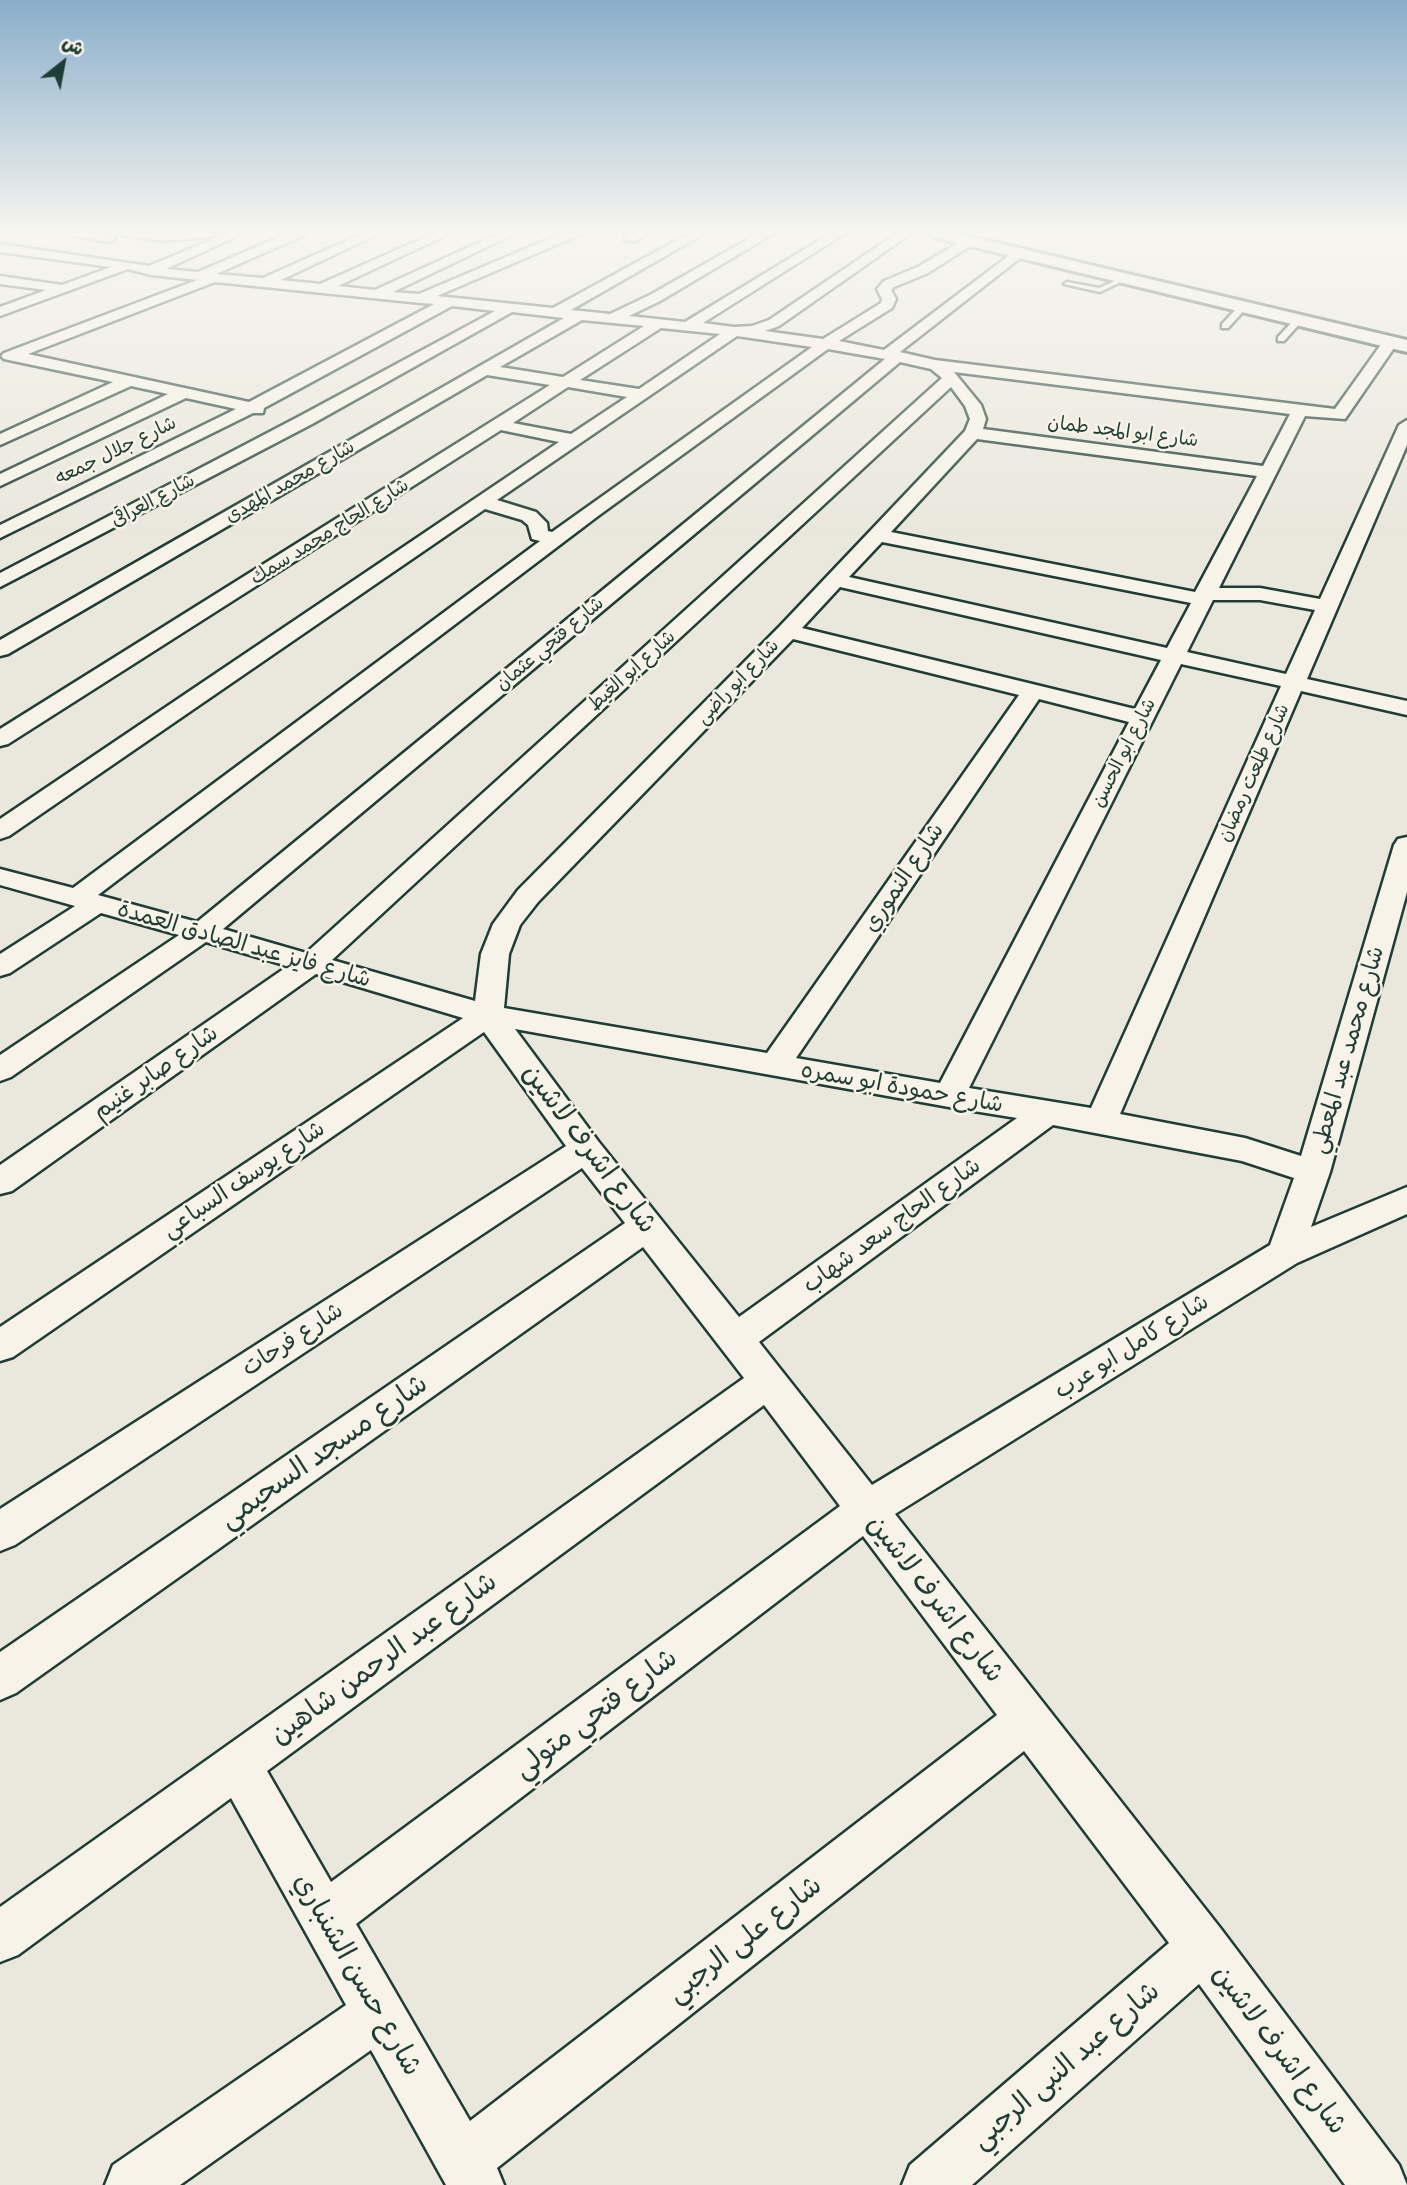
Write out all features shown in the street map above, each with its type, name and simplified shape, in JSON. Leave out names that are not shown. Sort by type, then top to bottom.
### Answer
[{"type":"highway","points":[[1364,334],[1401,342]]},
{"type":"highway","points":[[1369,334],[1401,342]]},
{"type":"street","points":[[6,357],[67,334]]},
{"type":"street","name":"شارع جلال جمعه","points":[[0,532],[251,408],[391,334]]},
{"type":"street","name":"شارع العراقى","points":[[0,581],[463,334]]},
{"type":"street","name":"شارع محمد المهدى","points":[[0,649],[548,334]]},
{"type":"street","name":"شارع الحاج محمد سمك","points":[[0,739],[642,334]]},
{"type":"street","points":[[0,831],[730,334]]},
{"type":"street","points":[[755,334],[893,355],[944,371],[1339,415],[1401,342]]},
{"type":"street","points":[[0,967],[555,539],[841,334]]},
{"type":"street","name":"شارع فتحي عثمان","points":[[0,1070],[202,932],[919,334]]},
{"type":"street","points":[[6,357],[306,420]]},
{"type":"street","points":[[486,370],[642,394]]},
{"type":"street","points":[[944,371],[977,412],[978,419],[973,433]]},
{"type":"street","name":"شارع ابو الغيط","points":[[311,964],[944,371]]},
{"type":"street","points":[[0,440],[129,381]]},
{"type":"street","points":[[0,481],[184,393]]},
{"type":"street","name":"شارع ابو الحسن","points":[[949,1096],[1300,410]]},
{"type":"street","points":[[500,425],[575,440]]},
{"type":"street","name":"شارع طلعت رمضان","points":[[1101,1121],[1407,425]]},
{"type":"street","name":"شارع ابو المجد طمان","points":[[973,433],[1268,472]]},
{"type":"street","name":"شارع ابو راضى","points":[[488,1015],[495,954],[507,924],[528,896],[788,631],[973,433]]},
{"type":"street","points":[[483,502],[529,516],[537,523],[539,535],[555,539]]},
{"type":"street","points":[[877,535],[1203,596],[1260,594],[1327,606]]},
{"type":"street","points":[[835,580],[1407,708]]},
{"type":"street","points":[[788,631],[1142,718]]},
{"type":"street","name":"شارع النموري","points":[[775,1066],[1032,691]]},
{"type":"street","name":"شارع محمد عبد المعطي","points":[[1284,1253],[1398,909],[1407,845]]},
{"type":"street","name":"شارع فايز عبد الصادق العمدة","points":[[0,877],[488,1015]]},
{"type":"street","name":"شارع صابر غنيم","points":[[0,1182],[311,964]]},
{"type":"street","name":"شارع حمودة ابو سمره","points":[[488,1015],[1101,1121],[1245,1150],[1313,1172]]},
{"type":"street","name":"شارع اشرف لاشين","points":[[488,1015],[586,1149],[736,1339],[1203,1947],[1379,2185]]},
{"type":"street","name":"شارع يوسف السباعي","points":[[0,1346],[488,1015]]},
{"type":"street","name":"شارع الحاج سعد شهاب","points":[[736,1339],[1047,1113]]},
{"type":"street","name":"شارع فرحات","points":[[0,1532],[586,1149]]},
{"type":"street","name":"شارع كامل ابو عرب","points":[[866,1510],[1284,1253],[1407,1200]]},
{"type":"street","name":"شارع مسجد السحيمي","points":[[0,1678],[647,1226]]},
{"type":"street","name":"شارع عبد الرحمن شاهين","points":[[0,1937],[768,1381]]},
{"type":"street","name":"شارع فتحي متولي","points":[[325,1917],[866,1510]]},
{"type":"street","name":"شارع على الرجبي","points":[[470,2173],[1028,1719]]},
{"type":"street","name":"شارع حسن الشنباري","points":[[238,1765],[470,2173]]},
{"type":"street","name":"شارع عبد النبى الرجبي","points":[[930,2185],[1203,1947]]},
{"type":"street","points":[[133,2185],[379,2013]]},
{"type":"lane","points":[[1281,340],[1286,334]]}]
